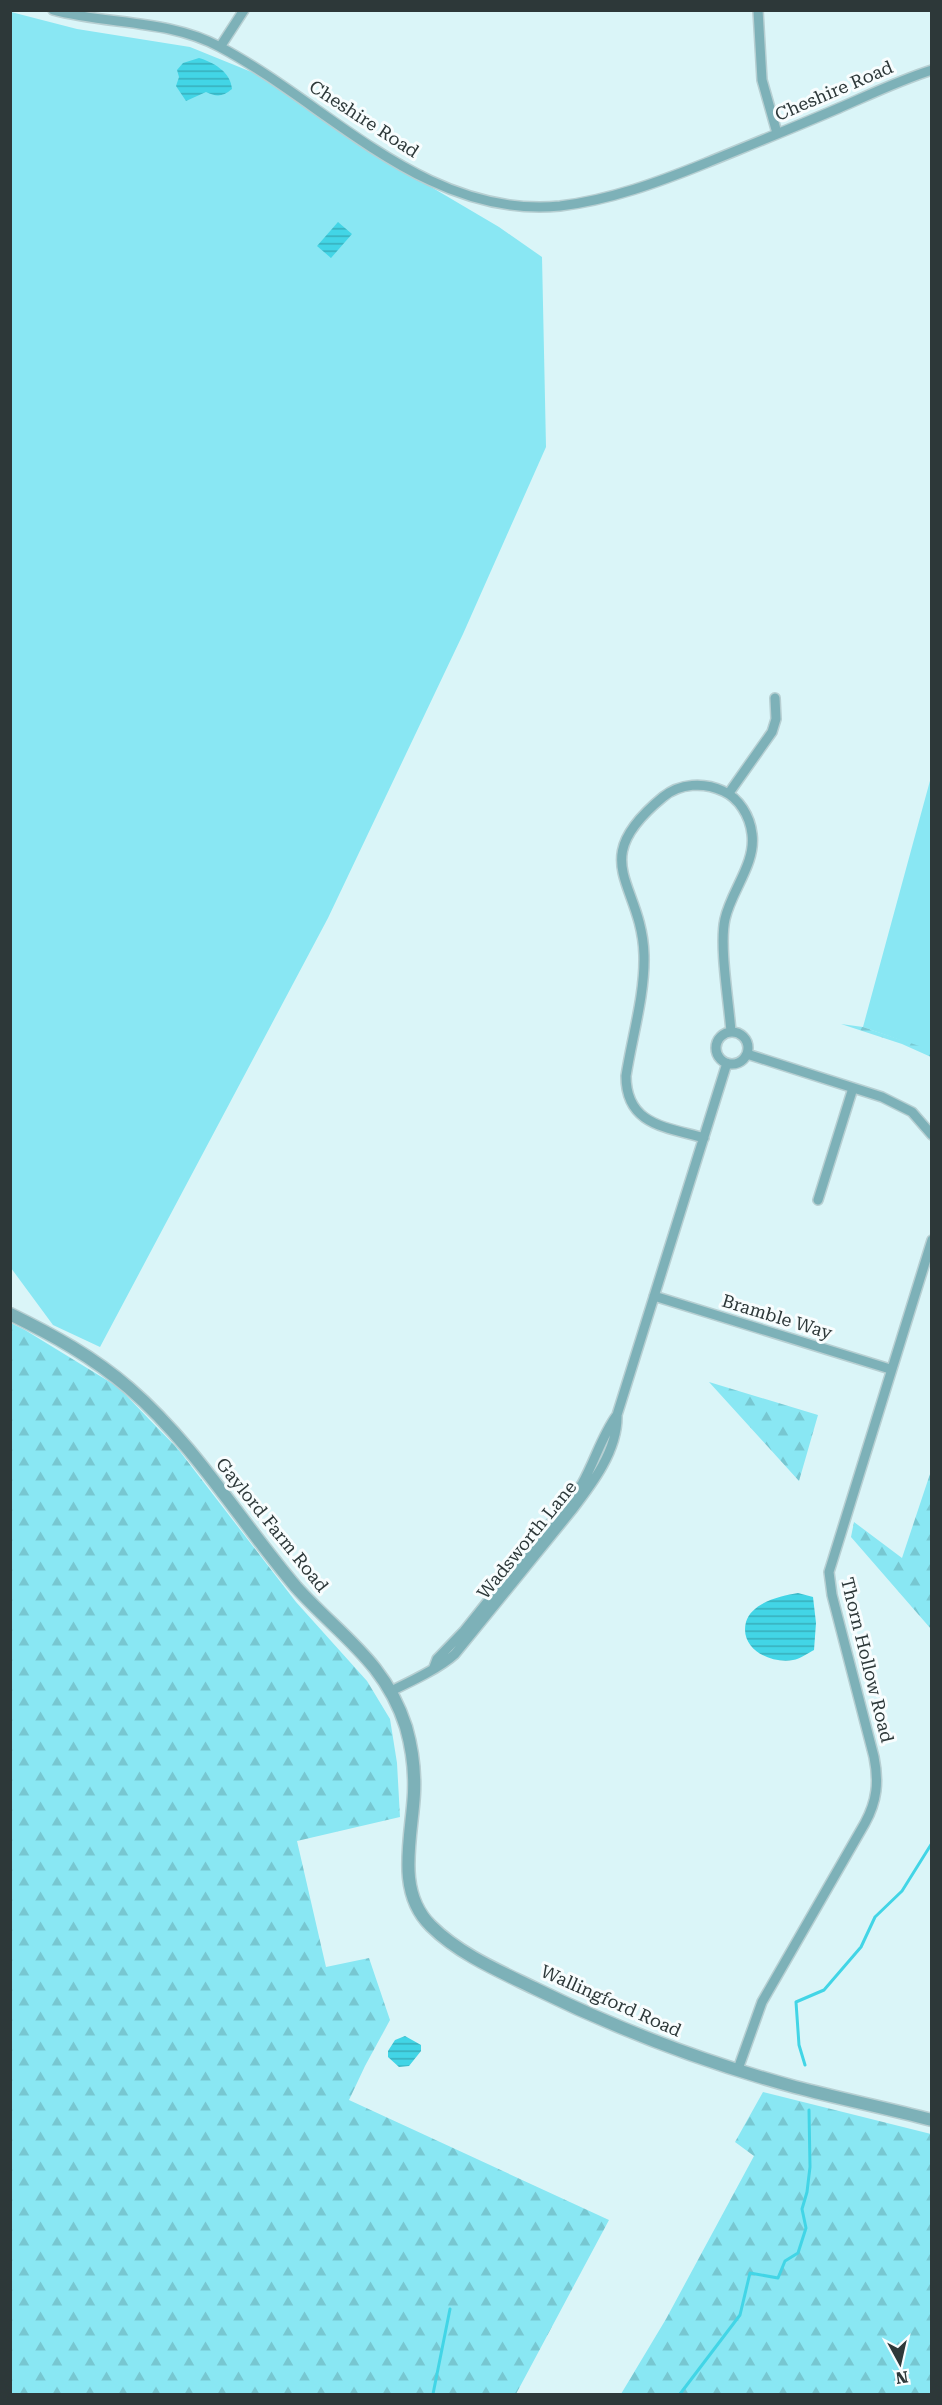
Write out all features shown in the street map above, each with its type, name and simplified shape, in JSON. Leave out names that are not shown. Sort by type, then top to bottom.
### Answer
[{"type":"street","name":"Cheshire Road","points":[[53,10],[176,30],[220,47],[303,99],[378,152],[410,171],[457,191],[504,205],[560,206],[608,197],[688,170],[932,70]]},
{"type":"street","points":[[220,47],[244,10]]},
{"type":"street","points":[[758,10],[762,80],[766,102],[777,134]]},
{"type":"street","points":[[729,794],[772,732],[776,719],[775,698]]},
{"type":"street","points":[[704,1138],[644,1119],[637,1113],[629,1099],[626,1076],[644,957],[642,931],[625,884],[622,859],[625,843],[634,826],[669,792],[680,787],[693,785],[717,788],[729,794],[738,802],[750,823],[752,845],[750,857],[728,907],[724,922],[731,1032]]},
{"type":"street","points":[[731,1032],[745,1038],[748,1048],[747,1054],[737,1063],[727,1063],[719,1057],[716,1048],[719,1039],[731,1032]]},
{"type":"street","points":[[747,1054],[882,1097],[912,1112],[932,1135]]},
{"type":"street","name":"Wadsworth Lane","points":[[391,1691],[434,1667],[444,1664],[470,1637],[590,1486],[604,1461],[617,1428],[617,1415],[727,1063]]},
{"type":"street","points":[[818,1200],[853,1088]]},
{"type":"street","name":"Thorn Hollow Road","points":[[738,2069],[762,2002],[868,1816],[876,1796],[874,1757],[832,1595],[829,1572],[890,1369],[932,1240]]},
{"type":"street","name":"Bramble Way","points":[[654,1296],[890,1369]]},
{"type":"street","name":"Gaylord Farm Road","points":[[10,1314],[77,1350],[128,1387],[155,1413],[198,1461],[306,1598],[361,1650],[380,1673],[391,1691],[406,1728],[414,1767],[409,1856]]},
{"type":"street","name":"Wallingford Road","points":[[409,1856],[411,1890],[421,1914],[431,1926],[464,1951],[514,1978],[620,2029],[794,2086],[932,2120]]},
{"type":"green space","points":[[11,12],[77,29],[190,47],[254,73],[365,148],[499,227],[542,257],[546,447],[463,634],[328,918],[100,1347],[53,1325],[11,1268]]},
{"type":"green space","points":[[931,777],[931,1051],[863,1027]]},
{"type":"green space","points":[[841,1024],[863,1027],[931,1050],[931,1057],[902,1044]]},
{"type":"green space","points":[[11,1323],[118,1387],[178,1449],[296,1602],[367,1681],[390,1719],[397,1763],[400,1817],[297,1841],[326,1967],[369,1958],[390,2020],[349,2100],[609,2220],[516,2394],[11,2394]]},
{"type":"green space","points":[[709,1382],[818,1415],[799,1481]]},
{"type":"green space","points":[[931,1471],[931,1629],[851,1537],[854,1522],[902,1558]]},
{"type":"green space","points":[[763,2092],[931,2134],[931,2394],[621,2394],[666,2319],[754,2156],[735,2142]]},
{"type":"shaded area","points":[[199,58],[210,62],[225,73],[232,89],[219,95],[206,92],[186,101],[176,86],[179,77],[177,70],[183,63]]},
{"type":"shaded area","points":[[338,222],[352,234],[331,258],[317,246]]},
{"type":"shaded area","points":[[798,1593],[813,1597],[816,1623],[814,1650],[793,1660],[784,1661],[759,1653],[747,1640],[745,1632],[749,1615],[754,1609],[768,1601]]},
{"type":"shaded area","points":[[405,2036],[421,2045],[421,2051],[409,2066],[399,2067],[388,2057],[388,2051],[395,2040]]},
{"type":"waterway","points":[[805,2065],[799,2045],[796,2002],[824,1990],[861,1947],[875,1917],[902,1891],[932,1843]]},
{"type":"waterway","points":[[680,2394],[740,2315],[750,2273],[778,2278],[785,2261],[798,2253],[806,2228],[802,2209],[810,2167],[809,2110]]},
{"type":"waterway","points":[[433,2394],[450,2309]]}]
